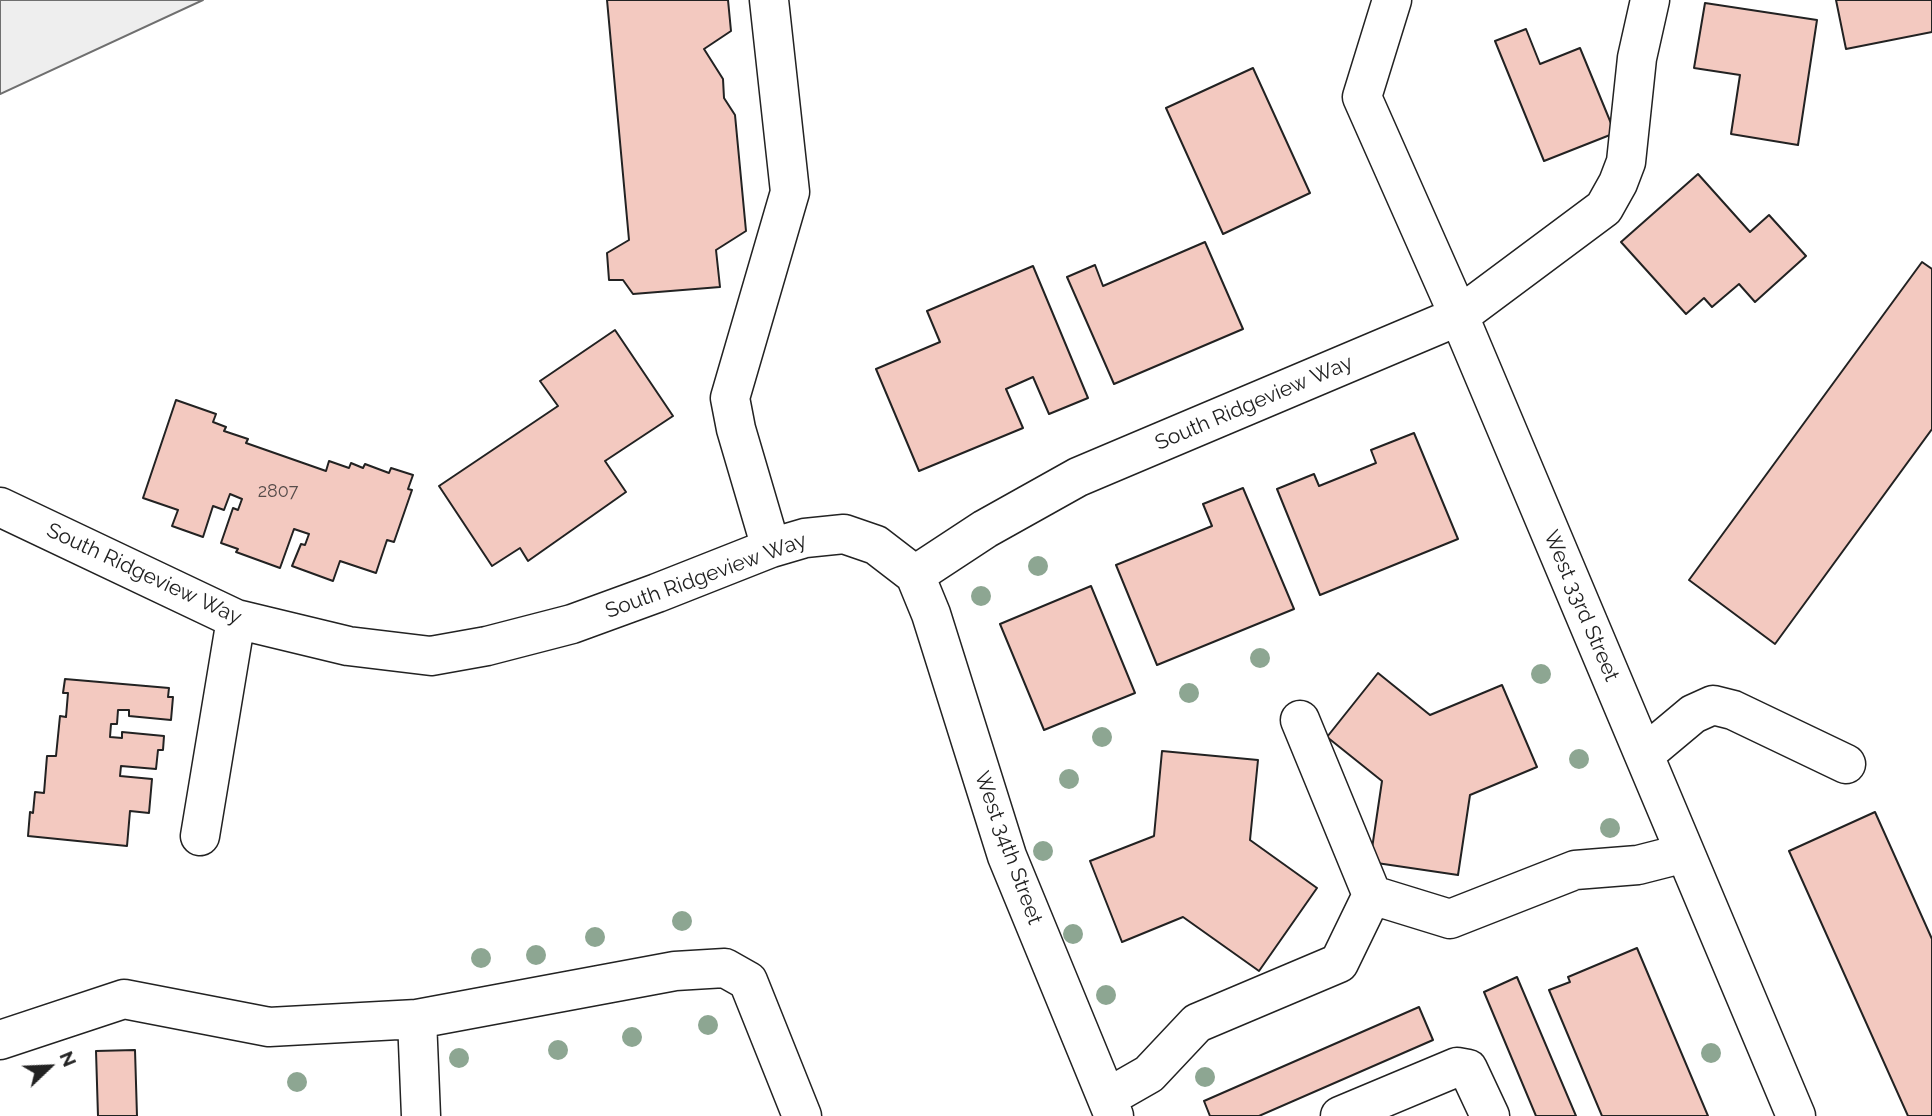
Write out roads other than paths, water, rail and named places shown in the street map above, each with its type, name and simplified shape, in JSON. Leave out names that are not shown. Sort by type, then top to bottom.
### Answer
[{"type":"street","points":[[769,0],[790,192],[730,398],[736,429],[771,548]]},
{"type":"street","name":"West 33rd Street","points":[[1392,0],[1362,97],[1459,316],[1796,1116]]},
{"type":"street","name":"South Ridgeview Way","points":[[0,507],[236,619],[348,646],[431,656],[487,646],[572,624],[771,548],[805,538],[844,534],[876,545],[915,575],[985,529],[1078,477],[1459,316],[1604,208],[1626,162],[1637,58],[1650,0]]},
{"type":"street","name":"West 34th Street","points":[[915,575],[931,614],[1007,856],[1110,1107]]},
{"type":"street","points":[[200,836],[236,619]]},
{"type":"street","points":[[1644,755],[1693,714],[1713,705],[1733,710],[1846,764]]},
{"type":"street","points":[[1110,1107],[1149,1074],[1197,1023],[1339,963],[1372,895],[1300,720]]},
{"type":"street","points":[[1372,895],[1450,919],[1575,870],[1638,865],[1685,853]]},
{"type":"street","points":[[0,1040],[124,999],[269,1027],[417,1019],[676,971],[725,968],[748,982],[802,1116]]},
{"type":"street","points":[[417,1019],[421,1116]]},
{"type":"street","points":[[1340,1116],[1457,1068],[1468,1069],[1490,1116]]}]
